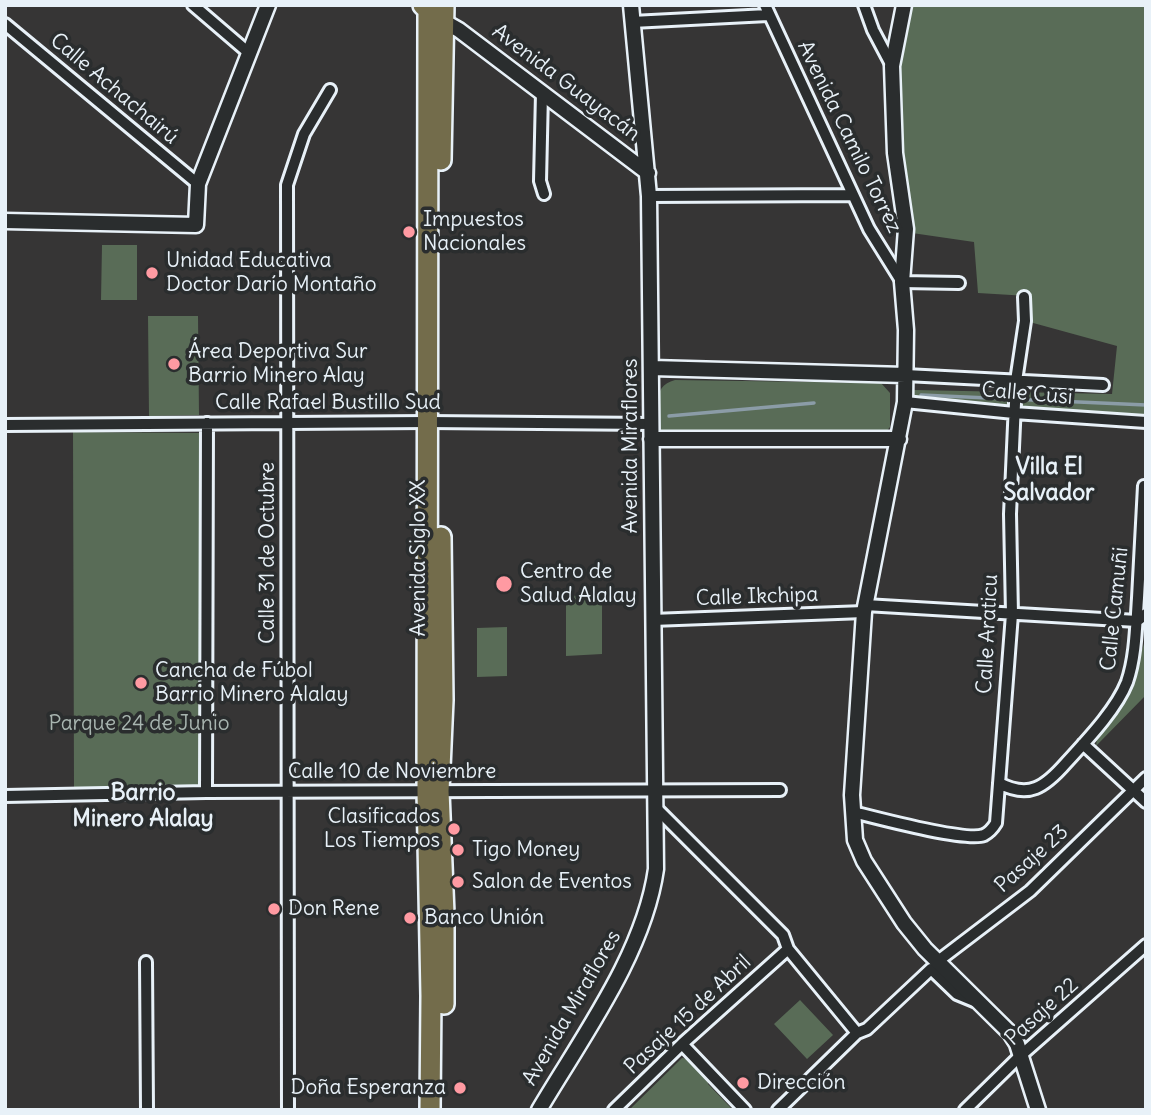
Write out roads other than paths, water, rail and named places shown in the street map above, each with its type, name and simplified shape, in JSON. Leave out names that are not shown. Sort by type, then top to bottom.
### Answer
[{"type":"highway","name":"Avenida Siglo XX","points":[[430,1110],[435,422],[433,9]]},
{"type":"highway","name":"Avenida Siglo XX","points":[[433,791],[444,914],[443,1110]]},
{"type":"street","points":[[193,5],[249,53]]},
{"type":"street","points":[[5,221],[196,225],[198,184],[268,5]]},
{"type":"street","name":"Avenida Miraflores","points":[[538,1110],[622,969],[642,926],[656,869],[649,196],[631,5]]},
{"type":"street","points":[[864,5],[873,30],[892,66]]},
{"type":"street","points":[[904,5],[892,66],[895,153],[906,229],[902,282],[906,330],[905,402],[864,609],[856,711],[853,813],[855,841],[904,923],[1017,1044],[1038,1110]]},
{"type":"street","name":"Avenida Guayacán","points":[[433,9],[648,173]]},
{"type":"street","points":[[632,22],[767,10]]},
{"type":"street","name":"Avenida Camilo Torrez","points":[[767,10],[869,229],[902,282]]},
{"type":"street","name":"Calle Achachairú","points":[[7,31],[198,184]]},
{"type":"street","name":"Calle 31 de Octubre","points":[[288,1110],[287,185],[304,134],[330,90]]},
{"type":"street","points":[[542,93],[540,181],[544,194]]},
{"type":"street","points":[[649,196],[853,195]]},
{"type":"street","points":[[902,282],[959,283]]},
{"type":"street","name":"Calle Araticu","points":[[853,813],[935,831],[977,836],[992,830],[996,823],[1012,614],[1010,514],[1016,381],[1025,321],[1024,297]]},
{"type":"street","points":[[652,368],[905,375],[1103,385]]},
{"type":"street","name":"Calle Cusi","points":[[905,402],[1146,422]]},
{"type":"street","name":"Calle Rafael Bustillo Sud","points":[[5,425],[435,422],[651,431]]},
{"type":"street","points":[[206,792],[207,423]]},
{"type":"street","points":[[651,431],[899,439]]},
{"type":"street","name":"Calle Camuñi","points":[[999,783],[1014,791],[1027,792],[1056,775],[1083,744],[1126,684],[1141,617],[1144,486]]},
{"type":"street","name":"Calle Ikchipa","points":[[652,620],[864,609],[1141,617]]},
{"type":"street","points":[[1083,744],[1146,802]]},
{"type":"street","name":"Pasaje 23","points":[[938,961],[1030,891],[1146,778]]},
{"type":"street","name":"Calle 10 de Noviembre","points":[[5,796],[206,792],[780,790]]},
{"type":"street","points":[[656,808],[783,936],[788,949],[858,1033]]},
{"type":"street","name":"Pasaje 22","points":[[965,1110],[1019,1057],[1146,945]]},
{"type":"street","name":"Pasaje 15 de Abril","points":[[614,1110],[682,1044],[788,949]]},
{"type":"street","points":[[146,962],[147,1110]]},
{"type":"street","points":[[778,1110],[858,1033],[867,1030],[931,969],[957,994],[979,1002]]},
{"type":"street","points":[[682,1044],[745,1110]]},
{"type":"waterway","points":[[921,395],[1146,405]]},
{"type":"waterway","points":[[669,416],[814,403]]},
{"type":"place","name":"Impuestos Nacionales","points":[[409,232]]},
{"type":"place","name":"Unidad Educativa Doctor Darío Montaño","points":[[152,273]]},
{"type":"place","name":"Área Deportiva Sur Barrio Minero Alay","points":[[174,364]]},
{"type":"place","name":"Centro de Salud Alalay","points":[[504,584]]},
{"type":"place","name":"Cancha de Fúbol Barrio Minero Alalay","points":[[141,683]]},
{"type":"place","name":"Clasificados Los Tiempos","points":[[454,829]]},
{"type":"place","name":"Tigo Money","points":[[458,850]]},
{"type":"place","name":"Salon de Eventos","points":[[458,882]]},
{"type":"place","name":"Don Rene","points":[[274,909]]},
{"type":"place","name":"Banco Unión","points":[[410,918]]},
{"type":"place","name":"Dirección","points":[[743,1083]]},
{"type":"place","name":"Doña Esperanza","points":[[460,1088]]},
{"type":"district","name":"Villa El Salvador","points":[[1049,480]]},
{"type":"district","name":"Barrio Minero Alalay","points":[[143,806]]},
{"type":"park label","name":"Parque 24 de Junio","points":[[139,724]]}]
